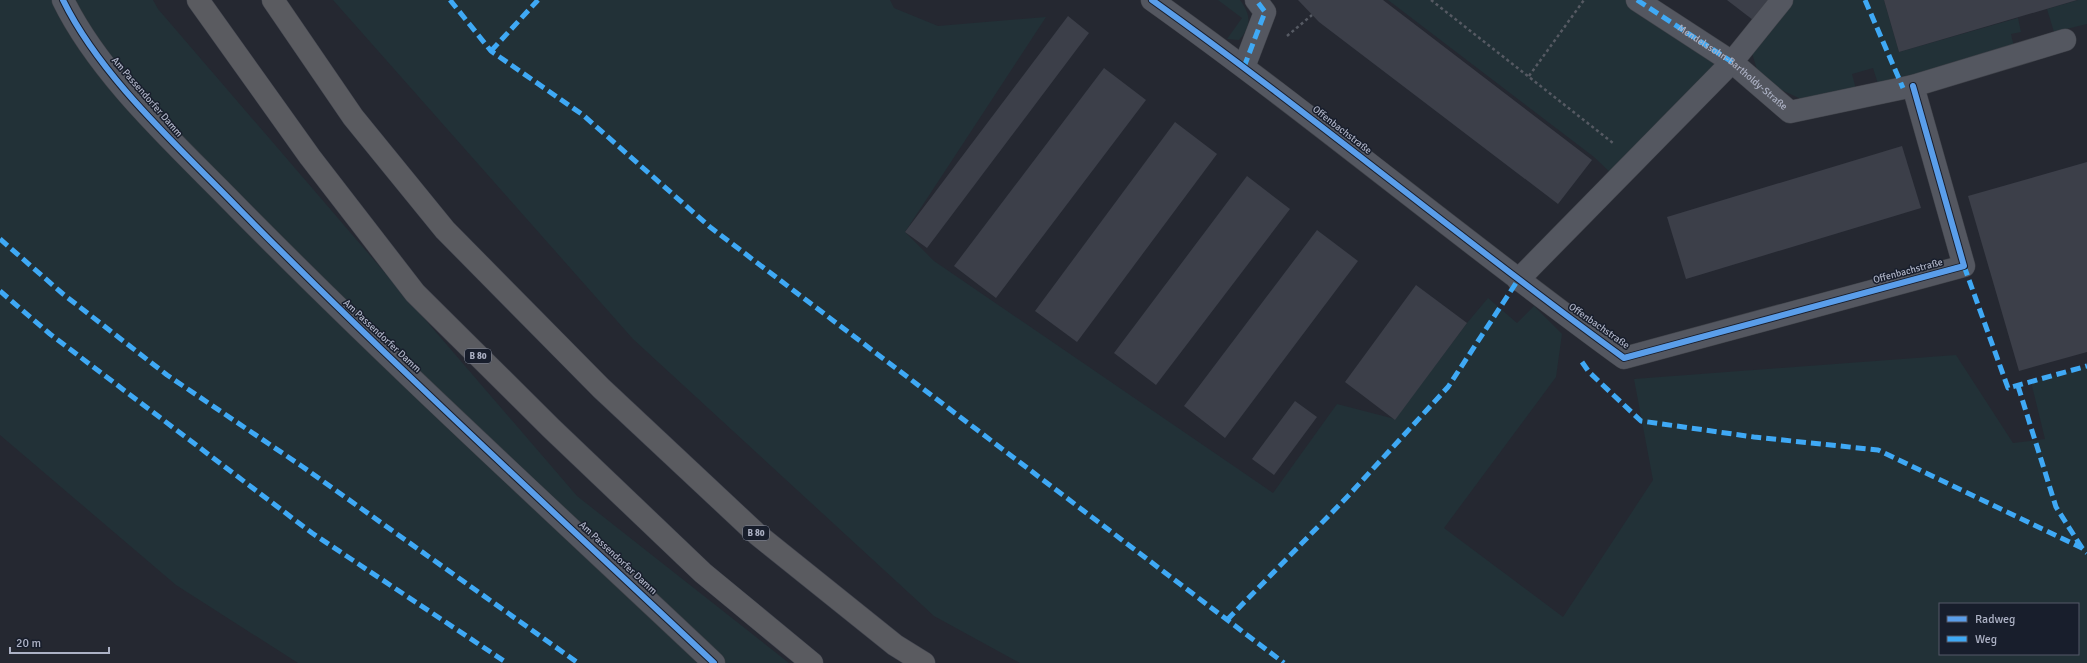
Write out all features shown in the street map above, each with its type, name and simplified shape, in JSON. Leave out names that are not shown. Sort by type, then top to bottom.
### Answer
[{"type":"highway","name":"B 80","points":[[198,0],[310,158],[415,293],[551,428],[703,573],[812,663]]},
{"type":"highway","name":"B 80","points":[[273,0],[353,116],[446,230],[573,360],[758,535],[895,645],[924,663]]},
{"type":"street","name":"Am Passendorfer Damm","points":[[63,0],[78,29],[108,69],[152,121],[312,283],[714,663]]},
{"type":"street","name":"Offenbachstraße","points":[[1152,0],[1244,67],[1518,280],[1624,358],[1964,266],[1913,86]]},
{"type":"street","points":[[1244,67],[1265,12],[1256,0]]},
{"type":"street","name":"Mendelssohn-Bartholdy-Straße","points":[[1637,0],[1732,62],[1790,112],[1913,86],[2065,40]]},
{"type":"street","points":[[1518,280],[1732,62],[1782,0]]},
{"type":"path","points":[[1431,0],[1635,160]]},
{"type":"path","points":[[1529,76],[1584,0]]},
{"type":"shaded area","points":[[0,0],[153,0],[158,9],[577,496],[789,663],[298,663],[176,585],[0,435]]},
{"type":"shaded area","points":[[333,0],[890,0],[894,8],[938,26],[1046,17],[905,232],[934,261],[1273,493],[1337,404],[1395,419],[1467,323],[1488,298],[1517,323],[1534,306],[1562,334],[1556,377],[1444,528],[1563,617],[1653,480],[1634,379],[1956,355],[2013,443],[2045,439],[2031,382],[2087,366],[2087,663],[1020,663],[934,616],[633,339]]},
{"type":"shaded area","points":[[1218,0],[1240,0],[1244,5],[1248,16],[1248,25],[1239,40],[1227,39],[1242,18]]},
{"type":"shaded area","points":[[1388,0],[1637,0],[1732,62],[1617,179],[1594,157]]},
{"type":"shaded area","points":[[1790,0],[1884,0],[1899,52],[2018,18],[2021,32],[2011,34],[2014,47],[1879,87],[1873,68],[1852,74],[1857,93],[1803,100],[1767,83],[1758,73],[1752,53]]},
{"type":"shaded area","points":[[2078,0],[2087,0],[2087,24],[2054,32],[2047,9]]},
{"type":"building","points":[[1298,0],[1383,0],[1592,160],[1558,204],[1319,22]]},
{"type":"building","points":[[1727,0],[1769,0],[1753,20]]},
{"type":"building","points":[[1884,0],[2077,0],[1899,52]]},
{"type":"building","points":[[1068,16],[1089,33],[927,248],[905,232]]},
{"type":"building","points":[[1104,68],[1146,100],[996,298],[954,266]]},
{"type":"building","points":[[1175,122],[1217,154],[1077,342],[1035,311]]},
{"type":"building","points":[[1902,146],[1921,208],[1686,279],[1667,217]]},
{"type":"building","points":[[2087,162],[2087,352],[2019,371],[1968,196]]},
{"type":"building","points":[[1247,176],[1290,209],[1156,385],[1114,353]]},
{"type":"building","points":[[1317,230],[1358,261],[1225,438],[1184,406]]},
{"type":"building","points":[[1416,285],[1467,323],[1395,420],[1345,382]]},
{"type":"building","points":[[1295,401],[1317,417],[1274,475],[1252,459]]},
{"type":"marked path","points":[[450,0],[491,51],[583,115],[710,227],[1284,663]]},
{"type":"marked path","points":[[491,51],[538,0]]},
{"type":"marked path","points":[[1244,67],[1265,12],[1256,0]]},
{"type":"marked path","points":[[1637,0],[1732,62]]},
{"type":"marked path","points":[[1865,0],[1903,88]]},
{"type":"marked path","points":[[0,239],[63,294],[167,375],[303,467],[578,663]]},
{"type":"marked path","points":[[1964,266],[2008,388],[2087,366]]},
{"type":"marked path","points":[[1227,620],[1348,496],[1448,387],[1518,280]]},
{"type":"marked path","points":[[0,291],[50,334],[312,533],[507,663]]},
{"type":"marked path","points":[[1582,362],[1589,372],[1641,421],[1754,437],[1878,450],[2082,548],[2087,553]]},
{"type":"marked path","points":[[2018,386],[2056,507],[2082,548]]},
{"type":"cycle path","points":[[63,0],[79,29],[98,57],[143,111],[168,137],[357,326],[714,663]]},
{"type":"cycle path","points":[[1152,0],[1271,88],[1505,269],[1624,358],[1964,266],[1913,86]]}]
